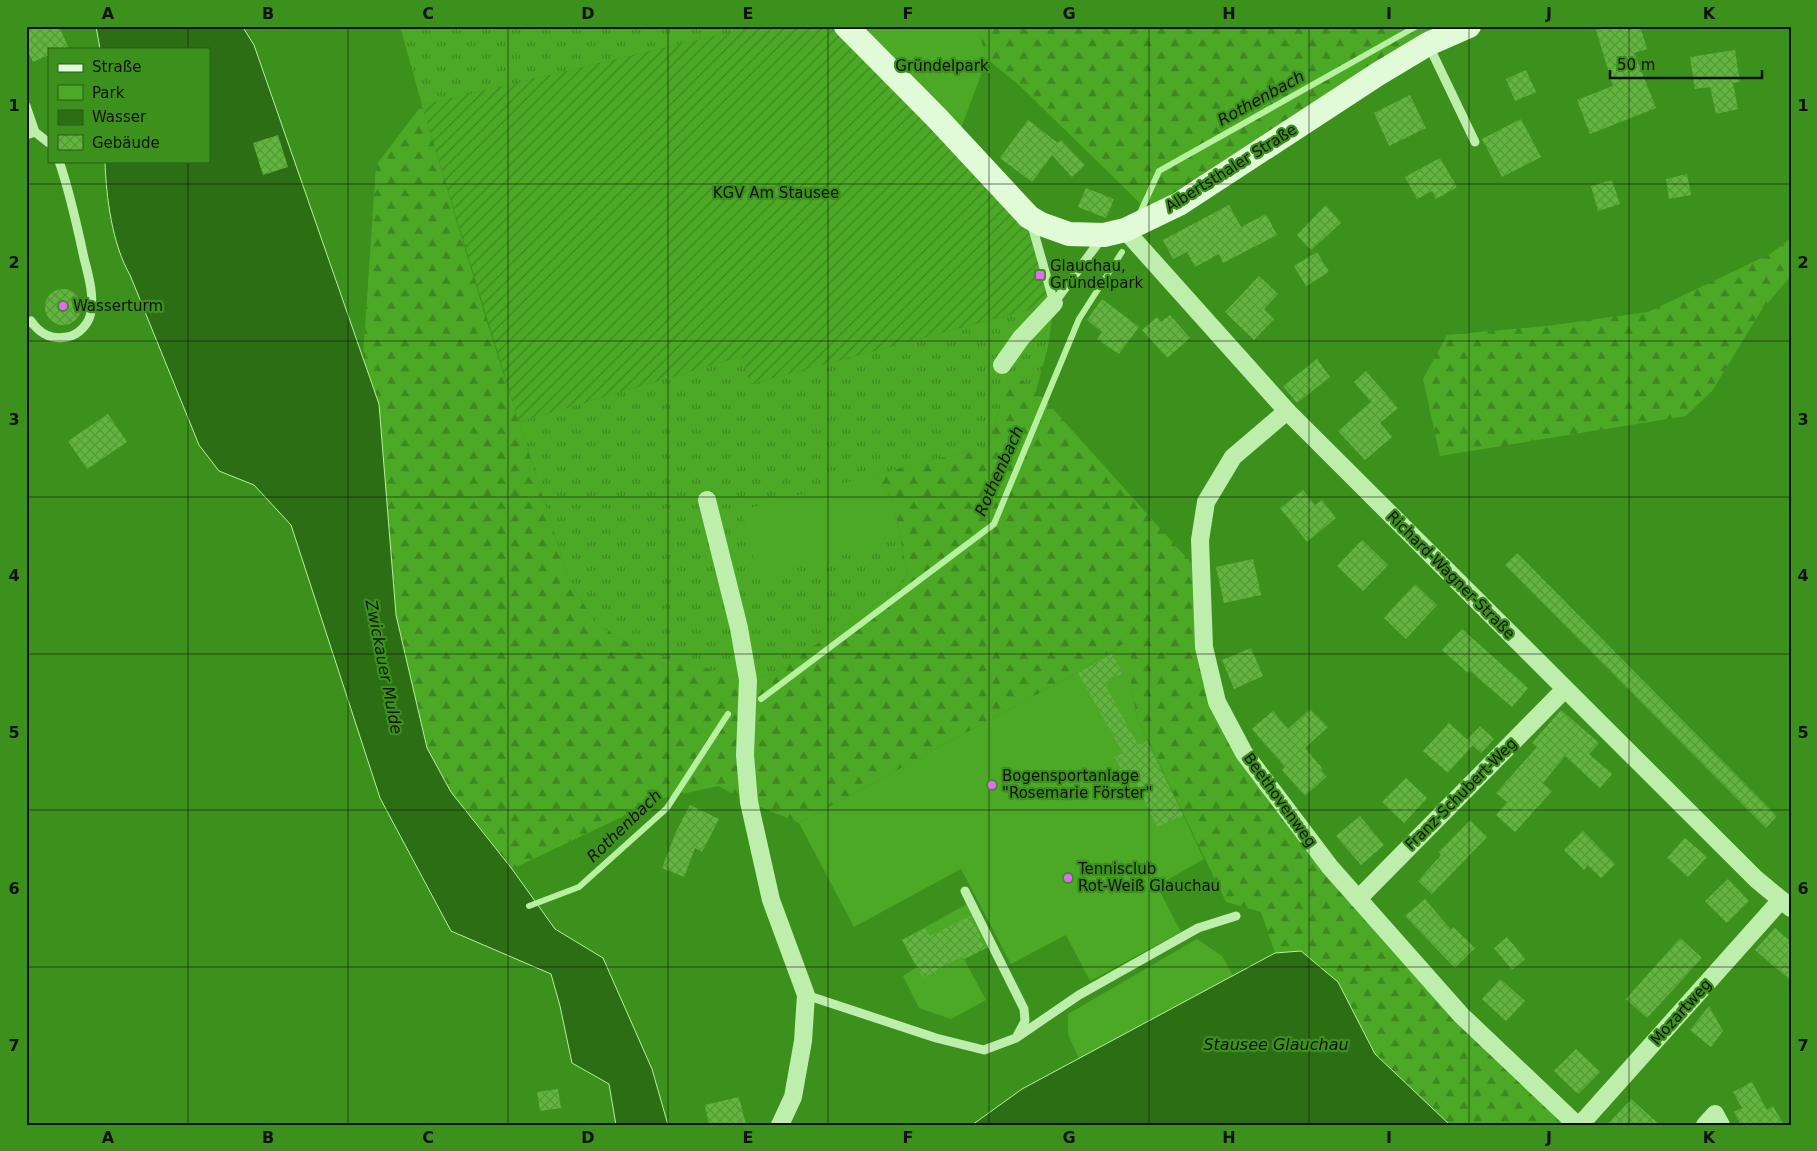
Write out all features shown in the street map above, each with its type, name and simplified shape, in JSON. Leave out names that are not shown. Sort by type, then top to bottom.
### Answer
[{"type":"street","name":"Albertsthaler Straße","points":[[846,26],[944,125],[1029,217],[1041,224],[1069,234],[1114,232],[1179,204],[1378,74],[1428,44],[1469,26]]},
{"type":"street","name":"Richard-Wagner-Straße","points":[[1114,232],[1287,411],[1756,879],[1786,904]]},
{"type":"street","points":[[1002,364],[1021,338],[1054,303]]},
{"type":"street","name":"Beethovenweg","points":[[1287,411],[1233,457],[1206,502],[1200,540],[1204,647],[1217,702],[1244,753],[1330,867],[1460,1015],[1578,1125]]},
{"type":"street","points":[[707,500],[739,628],[748,680],[745,755],[750,802],[770,900],[806,995],[802,1041],[793,1097],[780,1125]]},
{"type":"street","name":"Franz-Schubert-Weg","points":[[1358,899],[1565,689]]},
{"type":"street","name":"Mozartweg","points":[[1578,1125],[1786,904]]},
{"type":"street","points":[[1705,1125],[1715,1114],[1721,1125]]},
{"type":"lane","points":[[1428,44],[1475,142]]},
{"type":"lane","points":[[26,106],[31,133],[48,142]]},
{"type":"lane","points":[[26,324],[31,321],[38,330],[48,336],[59,338],[70,336],[80,331],[87,322],[91,312],[92,300],[88,276],[70,193],[59,162]]},
{"type":"lane","points":[[1029,217],[1054,303]]},
{"type":"lane","points":[[1054,303],[1114,232]]},
{"type":"lane","points":[[965,891],[1024,1009],[1025,1021],[1016,1038]]},
{"type":"lane","points":[[806,995],[936,1038],[984,1050],[1016,1038],[1079,995],[1198,928],[1236,916]]},
{"type":"green space","points":[[400,26],[758,26],[422,105]]},
{"type":"green space","name":"KGV Am Stausee","points":[[758,26],[846,26],[1029,217],[1054,303],[750,384],[742,356],[519,422],[422,105]]},
{"type":"green space","name":"Gründelpark","points":[[846,26],[977,26],[987,59],[957,139]]},
{"type":"green space","points":[[977,26],[1469,26],[1174,205],[1141,204],[1020,86],[987,59]]},
{"type":"green space","points":[[422,105],[487,322],[570,582],[596,624],[640,650],[748,680],[773,674],[878,603],[908,577],[896,515],[890,495],[874,475],[988,446],[1010,373],[1036,390],[1201,574],[1217,702],[1330,867],[1577,1125],[1450,1125],[1374,1054],[1338,982],[1301,951],[1275,953],[1261,912],[1226,902],[1137,718],[1131,688],[1131,657],[1123,644],[1069,677],[799,823],[749,802],[718,786],[660,799],[512,869],[451,792],[427,748],[396,615],[379,404],[363,357],[376,165]]},
{"type":"green space","points":[[1791,238],[1791,276],[1761,311],[1712,391],[1686,416],[1440,456],[1423,379],[1447,335],[1546,326],[1648,312],[1770,254]]},
{"type":"green space","points":[[1054,303],[1048,347],[1036,390],[1010,374],[988,446],[874,475],[890,495],[896,515],[908,577],[878,603],[773,674],[748,680],[640,650],[596,624],[570,582],[519,422],[742,356],[750,384]]},
{"type":"green space","points":[[874,475],[881,483],[893,505],[895,513],[894,541],[758,576],[742,510]]},
{"type":"green space","points":[[1123,644],[1131,657],[1131,688],[1137,718],[1204,859],[1157,886],[1181,932],[1090,981],[1066,935],[1011,964],[961,869],[854,927],[799,823],[1069,677]]},
{"type":"green space","points":[[967,904],[988,947],[964,959],[986,1000],[951,1019],[919,1008],[903,976],[917,967],[902,940]]},
{"type":"green space","points":[[1197,939],[1222,956],[1233,976],[1079,1059],[1068,1034],[1068,1014]]},
{"type":"water","name":"Zwickauer Mulde","points":[[96,26],[242,26],[254,45],[379,404],[396,615],[427,748],[451,792],[512,869],[555,929],[603,958],[652,1069],[668,1125],[616,1125],[609,1084],[572,1063],[551,974],[451,931],[380,798],[291,525],[254,485],[219,471],[199,445],[114,235],[105,162],[210,162],[210,48],[100,48]]},
{"type":"water","name":"Stausee Glauchau","points":[[1301,951],[1338,982],[1375,1054],[1450,1125],[972,1125],[1022,1089],[1275,953]]},
{"type":"building","points":[[26,26],[59,26],[69,48],[48,48],[48,55],[33,62],[26,47]]},
{"type":"building","points":[[1608,26],[1640,26],[1647,49],[1634,53],[1656,108],[1590,134],[1577,100],[1613,86],[1596,30]]},
{"type":"building","points":[[1735,50],[1740,82],[1733,83],[1738,109],[1716,114],[1710,87],[1695,89],[1690,57]]},
{"type":"building","points":[[1526,70],[1536,92],[1515,101],[1506,79]]},
{"type":"building","points":[[1410,95],[1426,128],[1389,146],[1374,113]]},
{"type":"building","points":[[1521,119],[1541,157],[1502,177],[1482,139]]},
{"type":"building","points":[[1028,120],[1058,143],[1061,140],[1085,165],[1072,177],[1052,155],[1032,182],[1000,158]]},
{"type":"building","points":[[278,135],[288,167],[263,175],[253,143]]},
{"type":"building","points":[[1440,158],[1457,187],[1436,199],[1432,191],[1417,199],[1405,177]]},
{"type":"building","points":[[1687,174],[1691,195],[1669,199],[1666,179]]},
{"type":"building","points":[[1612,180],[1620,204],[1598,211],[1591,186]]},
{"type":"building","points":[[1086,188],[1114,199],[1106,218],[1078,207]]},
{"type":"building","points":[[1229,205],[1241,227],[1266,214],[1277,235],[1223,263],[1219,254],[1195,267],[1187,252],[1173,259],[1163,240]]},
{"type":"building","points":[[1326,205],[1341,223],[1311,250],[1297,235]]},
{"type":"building","points":[[1317,252],[1329,272],[1306,286],[1294,266]]},
{"type":"building","points":[[1259,276],[1278,294],[1264,309],[1274,319],[1254,340],[1225,312]]},
{"type":"building","name":"Wasserturm","points":[[63,289],[70,290],[76,294],[80,300],[80,314],[76,320],[70,324],[63,325],[56,324],[50,320],[46,314],[45,307],[46,300],[50,294],[56,290]]},
{"type":"building","points":[[1102,299],[1139,327],[1119,354],[1097,339],[1102,332],[1087,320]]},
{"type":"building","points":[[1170,315],[1190,338],[1167,358],[1142,330],[1157,317],[1161,322]]},
{"type":"building","points":[[1317,359],[1330,377],[1297,403],[1283,386]]},
{"type":"building","points":[[1366,371],[1398,408],[1380,423],[1392,437],[1365,460],[1338,431],[1371,402],[1354,382]]},
{"type":"building","points":[[108,414],[127,442],[87,469],[68,441]]},
{"type":"building","points":[[1303,490],[1315,505],[1322,500],[1336,518],[1307,542],[1280,508]]},
{"type":"building","points":[[1362,540],[1388,565],[1363,591],[1337,566]]},
{"type":"building","points":[[1517,553],[1777,816],[1766,828],[1505,565]]},
{"type":"building","points":[[1253,559],[1261,595],[1224,603],[1216,567]]},
{"type":"building","points":[[1415,584],[1437,605],[1406,639],[1384,618]]},
{"type":"building","points":[[1462,629],[1528,688],[1512,707],[1442,650]]},
{"type":"building","points":[[1251,648],[1263,676],[1234,689],[1222,660]]},
{"type":"building","points":[[1112,654],[1123,673],[1104,683],[1138,745],[1147,741],[1183,815],[1157,827],[1132,773],[1125,777],[1115,757],[1123,753],[1078,673]]},
{"type":"building","points":[[1310,709],[1328,727],[1305,748],[1327,776],[1305,796],[1282,770],[1285,767],[1252,729],[1273,711],[1288,729]]},
{"type":"building","points":[[1561,710],[1599,743],[1589,754],[1612,774],[1600,788],[1565,756],[1543,783],[1552,791],[1515,832],[1496,815],[1507,802],[1496,793],[1537,747],[1532,743]]},
{"type":"building","points":[[1449,723],[1473,745],[1448,773],[1423,751]]},
{"type":"building","points":[[1480,726],[1494,739],[1481,753],[1467,740]]},
{"type":"building","points":[[1406,778],[1427,798],[1404,823],[1382,802]]},
{"type":"building","points":[[690,805],[719,819],[702,852],[695,848],[684,877],[662,868],[676,832]]},
{"type":"building","points":[[1360,816],[1384,845],[1361,865],[1336,836]]},
{"type":"building","points":[[1470,820],[1487,837],[1432,894],[1418,881],[1441,855],[1439,852]]},
{"type":"building","points":[[1583,831],[1615,864],[1601,878],[1588,865],[1584,870],[1564,850]]},
{"type":"building","points":[[1685,838],[1707,857],[1688,877],[1667,858]]},
{"type":"building","points":[[1728,879],[1749,901],[1727,923],[1705,901]]},
{"type":"building","points":[[1425,899],[1451,930],[1453,927],[1475,948],[1455,968],[1405,916]]},
{"type":"building","points":[[970,916],[986,948],[964,959],[962,956],[923,978],[902,940],[925,928],[930,936]]},
{"type":"building","points":[[1775,928],[1791,942],[1791,981],[1755,950]]},
{"type":"building","points":[[1507,937],[1525,959],[1512,970],[1494,948]]},
{"type":"building","points":[[1680,938],[1702,958],[1647,1018],[1626,999]]},
{"type":"building","points":[[1500,979],[1525,1001],[1506,1021],[1482,999]]},
{"type":"building","points":[[1709,1006],[1723,1031],[1711,1047],[1690,1030]]},
{"type":"building","points":[[1576,1049],[1600,1072],[1578,1094],[1554,1071]]},
{"type":"building","points":[[1752,1082],[1767,1110],[1773,1106],[1784,1125],[1741,1125],[1734,1112],[1742,1108],[1733,1092]]},
{"type":"building","points":[[558,1089],[561,1108],[540,1111],[537,1092]]},
{"type":"building","points":[[739,1097],[746,1125],[709,1125],[705,1105]]},
{"type":"building","points":[[1631,1099],[1660,1125],[1607,1125]]},
{"type":"waterway","name":"Rothenbach","points":[[1140,213],[1159,171],[1417,26]]},
{"type":"waterway","name":"Rothenbach","points":[[761,699],[994,524],[1079,319],[1122,252]]},
{"type":"waterway","name":"Rothenbach","points":[[529,906],[579,887],[667,808],[728,714]]},
{"type":"place","name":"Glauchau, Gründelpark","points":[[1040,275]]},
{"type":"place","name":"Wasserturm","points":[[63,306]]},
{"type":"place","name":"Bogensportanlage \"Rosemarie Förster\"","points":[[992,785]]},
{"type":"place","name":"Tennisclub Rot-Weiß Glauchau","points":[[1068,878]]}]
